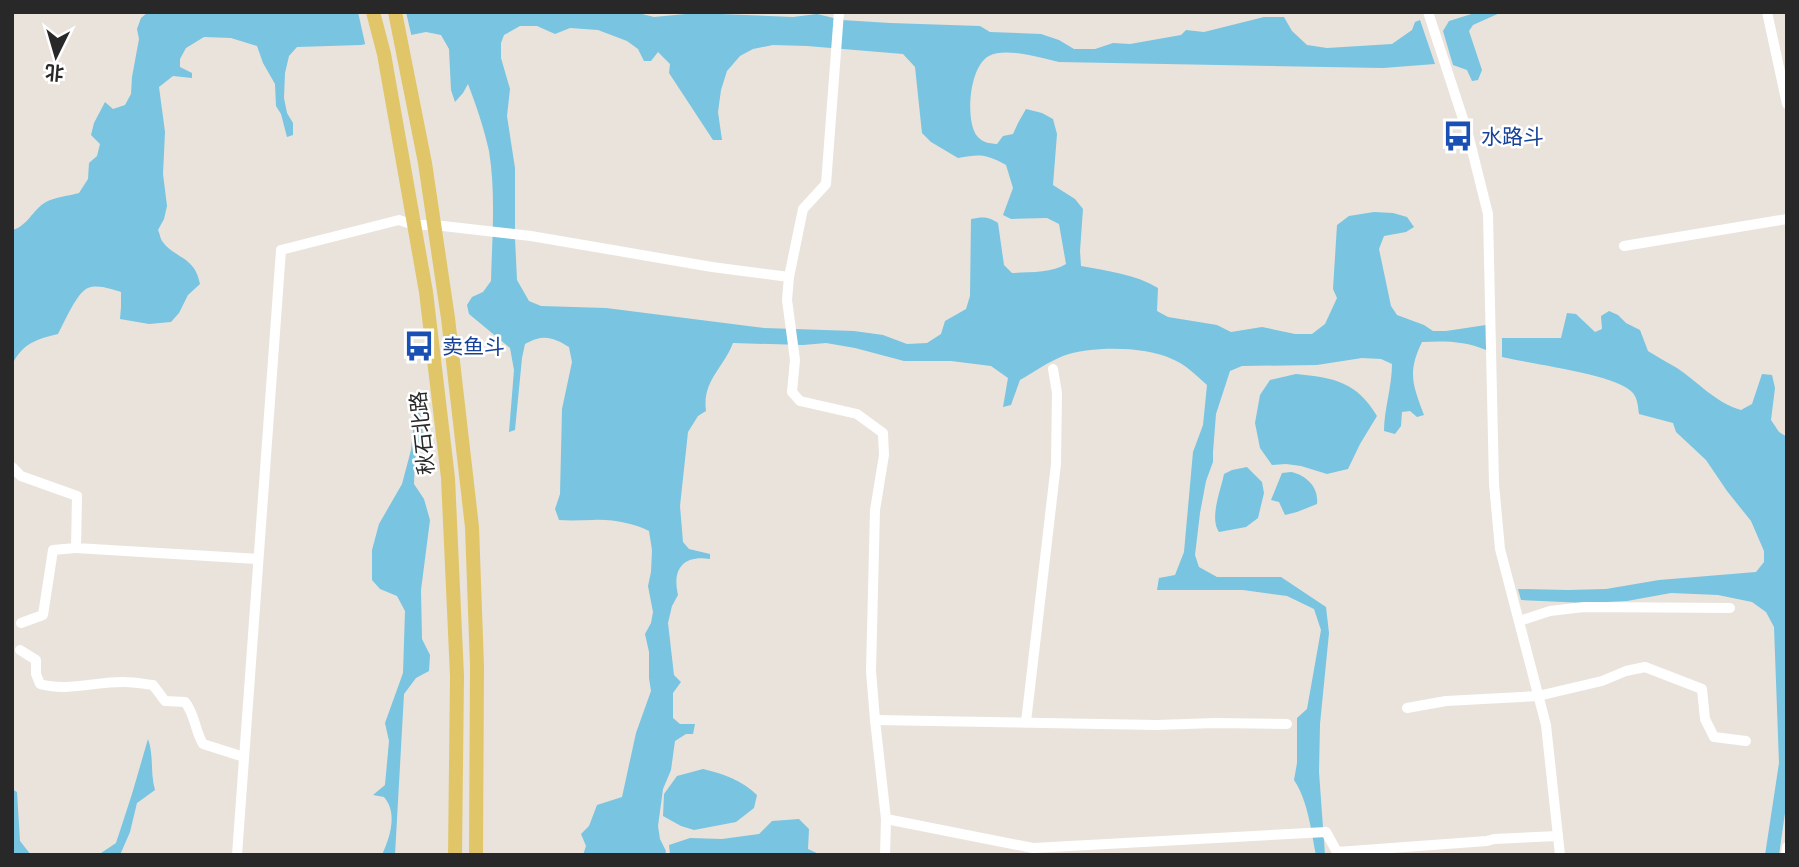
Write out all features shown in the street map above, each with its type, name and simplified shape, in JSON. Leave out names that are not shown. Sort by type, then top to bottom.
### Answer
[{"type":"main road","name":"秋石北路","points":[[373,12],[384,54],[426,292],[448,478],[457,676],[455,855]]},
{"type":"main road","name":"秋石北路","points":[[395,12],[425,163],[448,318],[472,527],[477,666],[476,855]]},
{"type":"street","points":[[839,12],[825,184],[803,209],[789,277],[787,300],[794,360],[792,392],[800,401],[857,414],[883,433],[884,455],[875,510],[871,671],[886,819],[885,855]]},
{"type":"street","points":[[1428,12],[1468,134],[1488,214],[1494,484],[1500,549],[1546,725],[1560,855]]},
{"type":"street","points":[[1767,12],[1787,104]]},
{"type":"street","points":[[1624,246],[1787,219]]},
{"type":"street","points":[[237,855],[281,250],[399,220],[414,225],[531,236],[712,267],[789,277]]},
{"type":"street","points":[[1026,722],[1056,464],[1057,393],[1053,369]]},
{"type":"street","points":[[12,467],[21,476],[77,496],[76,548]]},
{"type":"street","points":[[21,623],[43,615],[53,550],[76,548],[258,559]]},
{"type":"street","points":[[1519,621],[1550,611],[1584,607],[1730,608]]},
{"type":"street","points":[[20,650],[36,660],[36,674],[40,684],[47,686],[124,682],[153,685],[164,701],[185,702],[191,709],[203,744],[244,757]]},
{"type":"street","points":[[1407,708],[1446,701],[1538,696],[1602,681],[1645,667],[1702,689],[1706,719],[1714,737],[1746,741]]},
{"type":"street","points":[[875,720],[1157,725],[1287,724]]},
{"type":"street","points":[[886,819],[1033,848],[1326,832],[1338,852],[1558,836]]},
{"type":"street","points":[[1487,841],[1488,855]]},
{"type":"street","points":[[1786,855],[1787,847]]},
{"type":"water","points":[[148,12],[634,12],[654,17],[696,13],[793,17],[817,14],[842,20],[980,26],[990,32],[1041,34],[1074,49],[1095,49],[1113,43],[1130,44],[1181,35],[1186,30],[1204,32],[1264,17],[1284,17],[1292,31],[1307,45],[1327,48],[1392,44],[1412,30],[1415,22],[1420,20],[1435,64],[1383,68],[1059,62],[1024,54],[1005,53],[989,56],[982,62],[971,94],[973,129],[981,140],[986,142],[997,144],[1003,136],[1013,134],[1026,109],[1053,119],[1057,134],[1053,185],[1075,199],[1083,209],[1081,266],[1130,276],[1158,288],[1157,311],[1168,317],[1217,325],[1231,332],[1262,327],[1295,334],[1312,334],[1325,324],[1337,298],[1333,289],[1337,225],[1349,216],[1374,212],[1407,217],[1414,227],[1406,232],[1384,236],[1379,249],[1391,306],[1397,315],[1433,331],[1486,325],[1486,350],[1455,342],[1422,342],[1414,362],[1413,379],[1424,415],[1417,417],[1410,411],[1402,412],[1401,426],[1395,434],[1384,431],[1392,364],[1381,359],[1362,358],[1317,365],[1242,366],[1230,371],[1216,414],[1213,462],[1206,481],[1195,555],[1199,567],[1217,577],[1281,577],[1326,607],[1329,633],[1320,724],[1319,772],[1325,855],[1316,855],[1306,806],[1294,780],[1297,763],[1297,718],[1307,709],[1321,630],[1314,609],[1287,596],[1243,590],[1157,590],[1159,578],[1175,575],[1184,552],[1193,452],[1203,425],[1207,385],[1195,374],[1177,361],[1148,352],[1088,350],[1063,356],[1020,380],[1011,405],[1003,407],[1008,378],[991,366],[951,361],[904,361],[826,343],[733,343],[710,383],[706,411],[698,416],[688,432],[680,506],[683,542],[689,549],[710,554],[710,559],[693,559],[678,571],[678,595],[668,623],[674,675],[681,682],[673,693],[673,718],[680,724],[695,724],[693,734],[686,734],[675,741],[671,770],[663,789],[658,826],[665,855],[583,855],[586,846],[581,834],[589,826],[597,805],[622,797],[636,733],[651,691],[645,634],[653,612],[648,586],[652,550],[649,531],[615,521],[559,520],[555,509],[560,494],[562,409],[572,362],[569,347],[548,338],[525,344],[515,430],[509,432],[514,370],[510,348],[469,314],[467,305],[472,297],[483,292],[491,281],[493,200],[489,151],[468,84],[455,102],[451,90],[449,49],[441,35],[426,32],[361,45],[297,47],[289,56],[285,73],[284,98],[287,113],[293,123],[293,135],[287,137],[276,106],[275,84],[257,46],[231,38],[204,37],[186,48],[180,59],[180,67],[192,73],[192,78],[173,76],[159,87],[165,132],[163,174],[167,206],[158,230],[167,247],[194,268],[200,284],[188,295],[171,322],[149,324],[120,319],[121,292],[100,287],[88,288],[75,301],[58,334],[25,347],[12,365],[12,230],[22,225],[46,202],[79,193],[88,179],[89,163],[97,156],[100,144],[91,135],[94,123],[105,102],[113,109],[125,105],[131,94],[139,39],[137,29],[141,18]],"holes":[[[520,26],[537,26],[555,34],[570,28],[598,30],[627,41],[638,49],[644,61],[651,61],[658,52],[670,64],[669,73],[713,140],[722,140],[718,112],[727,71],[740,56],[753,49],[773,45],[807,46],[903,54],[915,67],[922,133],[931,142],[958,158],[983,156],[1006,165],[1013,188],[1003,215],[1011,219],[1047,218],[1059,224],[1066,264],[1047,271],[1012,273],[1004,265],[998,223],[985,218],[971,219],[970,296],[966,309],[945,321],[941,334],[927,343],[907,344],[883,335],[854,331],[764,328],[606,308],[541,306],[529,301],[517,280],[515,168],[507,116],[510,89],[501,58],[501,43],[504,35]]]},
{"type":"water","points":[[1478,12],[1502,12],[1473,25],[1469,31],[1482,70],[1478,80],[1472,81],[1467,70],[1453,65],[1443,31],[1449,21]]},
{"type":"water","points":[[1609,311],[1640,330],[1648,351],[1732,407],[1741,410],[1752,404],[1762,374],[1772,375],[1775,388],[1771,420],[1779,432],[1787,437],[1787,799],[1779,855],[1765,855],[1779,763],[1774,627],[1766,612],[1752,602],[1718,595],[1671,593],[1627,601],[1586,603],[1521,600],[1518,589],[1606,589],[1659,580],[1756,572],[1764,562],[1764,551],[1751,521],[1706,460],[1676,432],[1673,423],[1639,414],[1633,393],[1610,380],[1502,357],[1502,338],[1561,338],[1567,313],[1576,314],[1595,332],[1602,329],[1601,316]]},
{"type":"water","points":[[1296,374],[1343,383],[1361,395],[1377,416],[1348,469],[1327,474],[1301,466],[1272,465],[1260,448],[1255,423],[1260,395],[1270,380]]},
{"type":"water","points":[[420,406],[423,436],[415,458],[414,484],[424,499],[430,520],[421,590],[422,639],[430,655],[429,671],[416,678],[404,694],[395,855],[382,855],[390,833],[391,810],[384,797],[373,795],[385,785],[389,741],[385,723],[403,673],[405,611],[397,596],[380,589],[372,580],[372,550],[379,524],[402,484],[411,450],[414,421]]},
{"type":"water","points":[[1247,467],[1262,482],[1264,493],[1258,518],[1246,527],[1219,532],[1215,512],[1224,474]]},
{"type":"water","points":[[1291,472],[1302,476],[1314,487],[1317,504],[1285,515],[1279,502],[1271,500],[1282,473]]},
{"type":"water","points":[[148,739],[155,790],[137,803],[130,832],[120,855],[98,855],[116,843]]},
{"type":"water","points":[[703,769],[745,785],[757,795],[754,808],[736,822],[694,830],[663,816],[664,794],[677,776]]},
{"type":"water","points":[[12,789],[17,792],[20,841],[31,855],[12,855]]},
{"type":"water","points":[[799,819],[809,829],[808,849],[821,855],[670,855],[669,845],[690,838],[722,839],[759,834],[772,821]]},
{"type":"pier","points":[[358,12],[406,12],[412,38],[366,48]]},
{"type":"place","name":"水路斗","points":[[1458,136]]},
{"type":"place","name":"卖鱼斗","points":[[419,346]]}]
